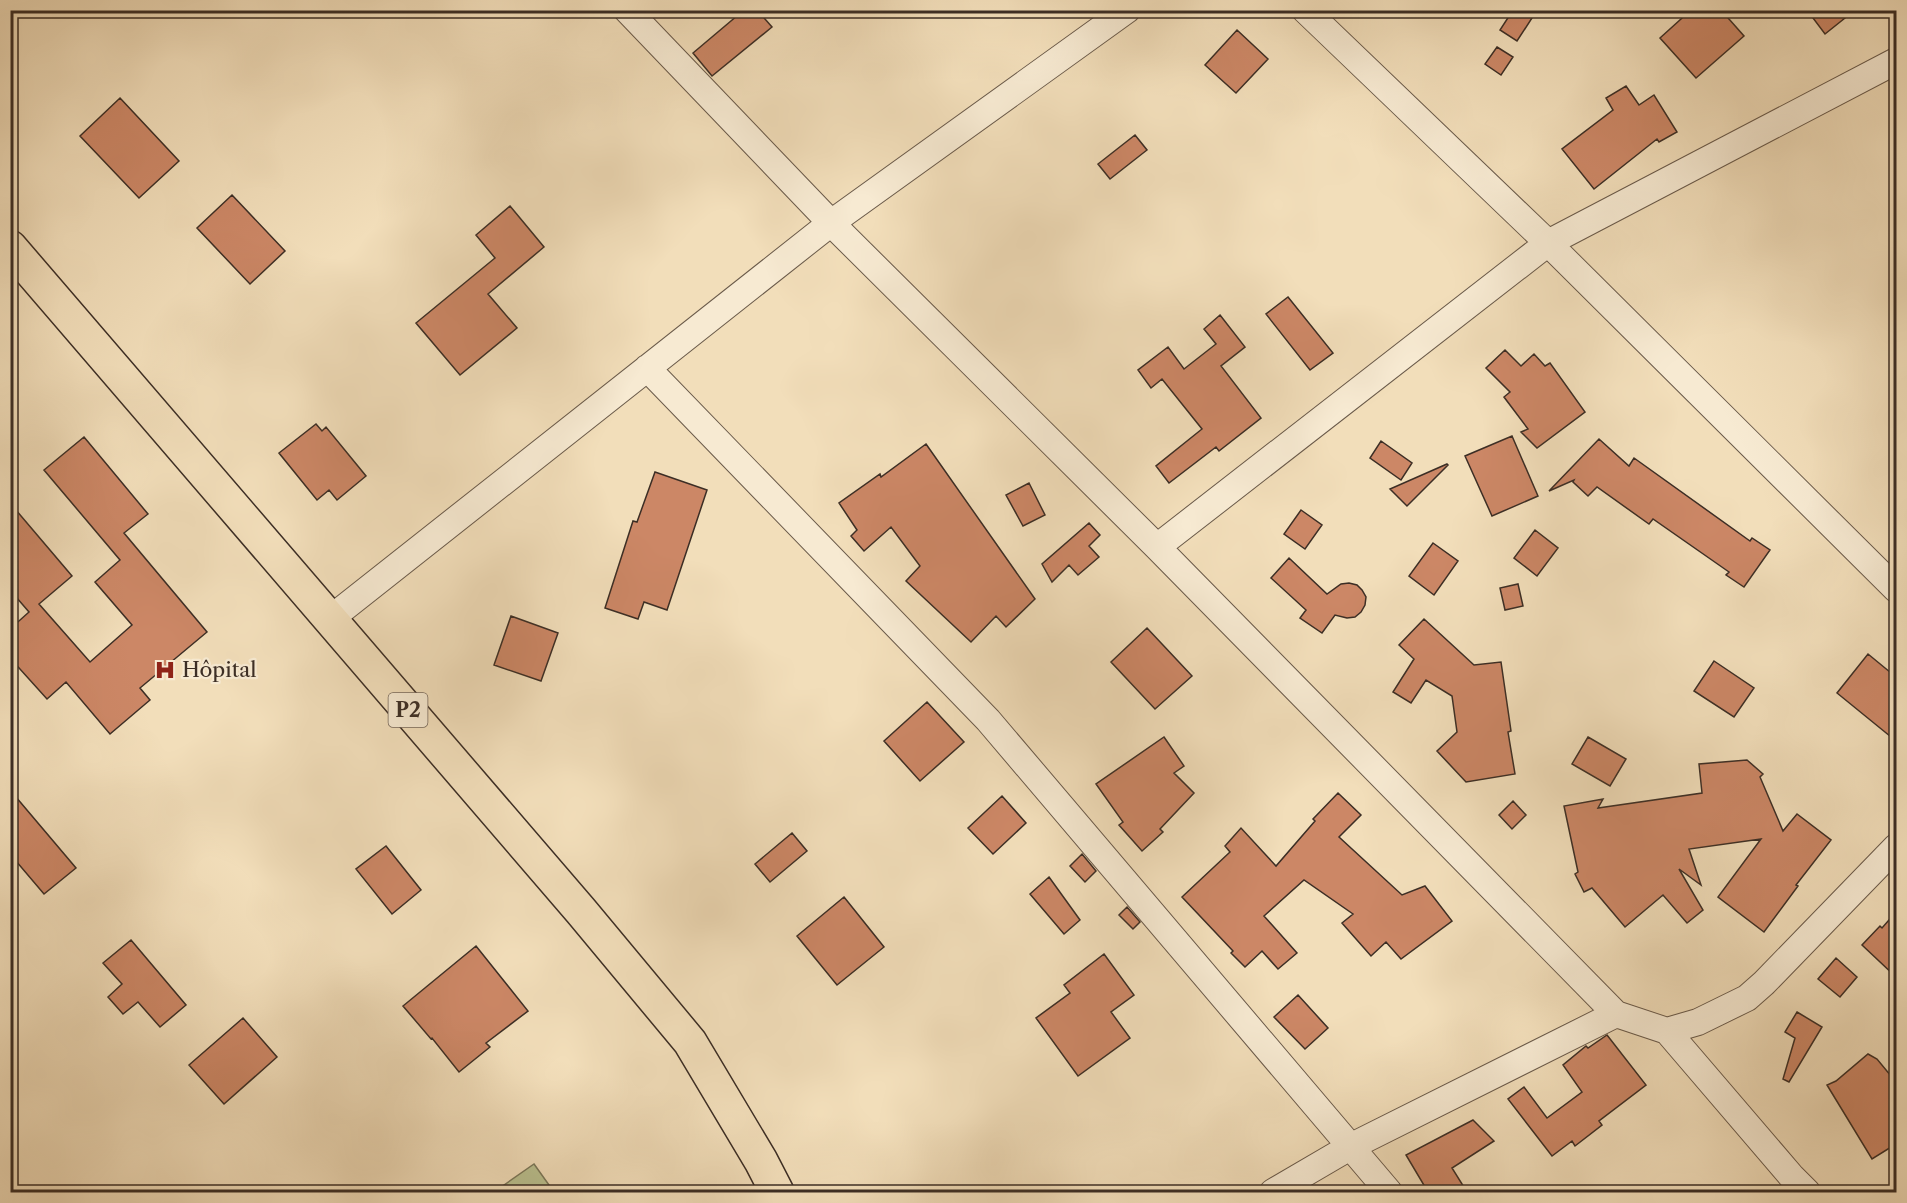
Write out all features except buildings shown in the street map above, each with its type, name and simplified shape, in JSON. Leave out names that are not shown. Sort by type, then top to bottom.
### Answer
[{"type":"main road","name":"P2","points":[[10,247],[581,911],[690,1042],[777,1192]]},
{"type":"street","points":[[627,10],[831,223],[1157,547],[1616,1014],[1667,1031],[1792,1177],[1808,1192]]},
{"type":"street","points":[[330,619],[831,223],[1127,10]]},
{"type":"street","points":[[1305,10],[1548,243],[1896,589]]},
{"type":"street","points":[[1157,547],[1548,243],[1896,61]]},
{"type":"street","points":[[647,368],[988,720],[1389,1192]]},
{"type":"street","points":[[1667,1031],[1698,1022],[1747,999],[1896,847]]},
{"type":"street","points":[[1273,1192],[1350,1147],[1616,1014]]},
{"type":"green space","points":[[534,1164],[554,1192],[494,1192]]},
{"type":"place","name":"Hôpital","points":[[165,670]]}]
